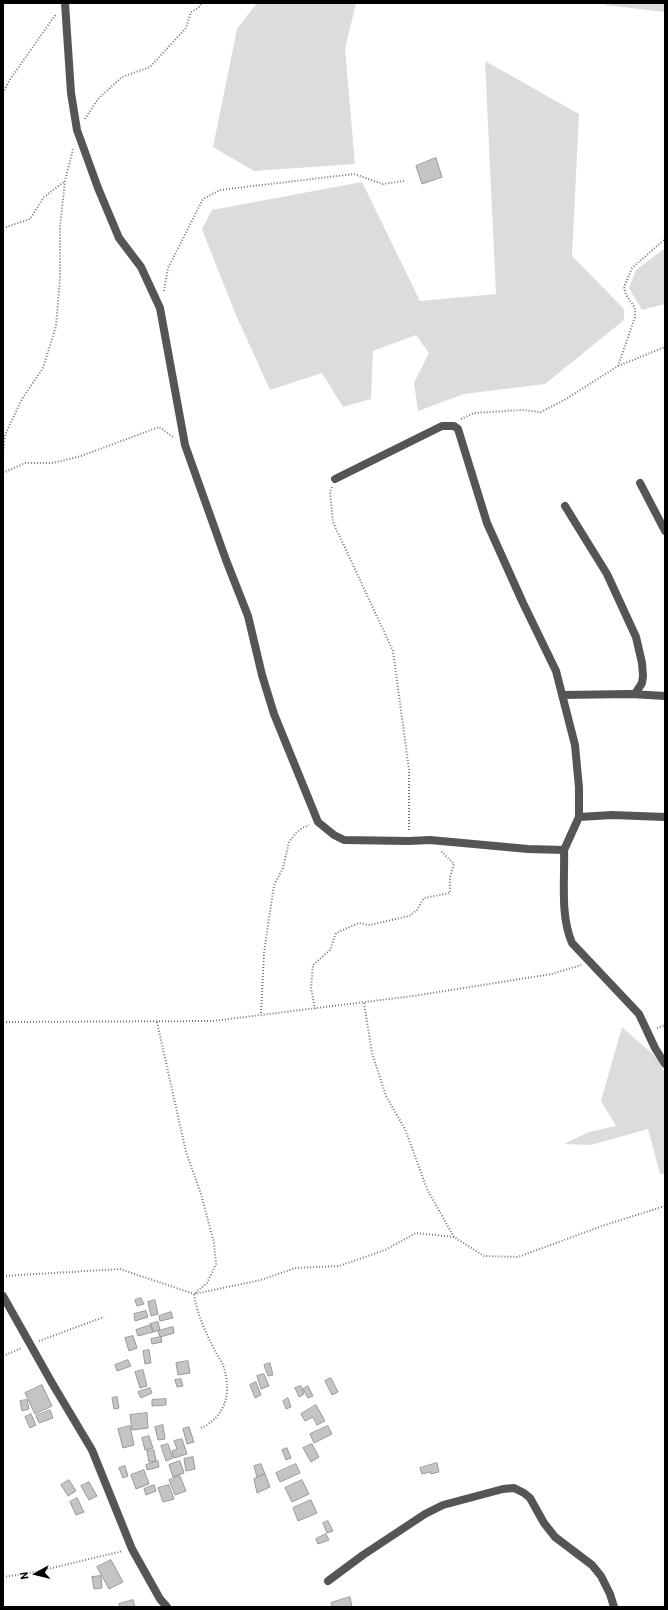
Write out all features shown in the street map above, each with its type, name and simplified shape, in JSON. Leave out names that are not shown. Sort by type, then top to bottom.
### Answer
[{"type":"street","points":[[65,3],[71,93],[77,130],[98,188],[119,238],[141,267],[160,308],[185,445],[226,560],[248,616],[262,676],[274,714],[318,822],[334,835],[344,840],[430,840],[528,849],[564,850]]},
{"type":"street","points":[[335,478],[447,425],[454,426],[458,429],[487,523],[523,604],[556,671],[575,745],[580,817],[564,850],[565,920],[567,932],[572,943],[639,1014],[655,1048],[665,1064]]},
{"type":"street","points":[[640,483],[665,531]]},
{"type":"street","points":[[565,506],[607,574],[636,637],[642,663],[643,676],[642,684],[635,694]]},
{"type":"street","points":[[562,695],[635,694],[665,696]]},
{"type":"street","points":[[580,817],[665,817]]},
{"type":"street","points":[[3,1296],[92,1450],[132,1549],[160,1599],[167,1607]]},
{"type":"street","points":[[328,1581],[425,1514],[444,1505],[496,1490],[514,1488],[530,1498],[544,1523],[555,1537],[592,1565],[601,1576],[610,1594],[614,1607]]},
{"type":"path","points":[[3,454],[6,435],[22,399],[43,368],[56,326],[60,278],[60,227],[65,181],[77,130],[98,99],[122,77],[150,67],[186,28],[191,12],[198,8],[202,3]]},
{"type":"path","points":[[3,93],[9,81],[59,10]]},
{"type":"path","points":[[160,308],[168,268],[203,199],[220,190],[354,174],[383,184],[404,181]]},
{"type":"path","points":[[3,228],[30,219],[44,197],[65,181]]},
{"type":"path","points":[[618,366],[635,317],[634,308],[626,295],[624,287],[632,268],[665,239]]},
{"type":"path","points":[[447,425],[474,413],[522,410],[541,412],[566,399],[618,366],[665,347]]},
{"type":"path","points":[[3,473],[25,463],[53,464],[81,456],[159,427],[185,445]]},
{"type":"path","points":[[335,478],[330,492],[333,522],[393,651],[409,770],[409,841]]},
{"type":"path","points":[[261,1014],[264,953],[274,885],[283,868],[289,842],[296,833],[304,827],[318,822]]},
{"type":"path","points":[[315,1009],[311,988],[313,965],[330,950],[336,933],[360,923],[370,925],[409,916],[417,910],[424,898],[450,893],[450,877],[454,864],[430,840]]},
{"type":"path","points":[[3,1022],[24,1021],[90,1023],[213,1021],[261,1014],[364,1003],[552,974],[590,963]]},
{"type":"path","points":[[364,1003],[372,1052],[386,1096],[405,1129],[427,1189],[454,1237]]},
{"type":"path","points":[[157,1022],[186,1152],[202,1194],[214,1243],[216,1264],[207,1283],[194,1294]]},
{"type":"path","points":[[3,1276],[120,1269],[194,1294],[261,1280],[295,1268],[339,1266],[385,1250],[416,1233],[454,1237],[484,1256],[518,1257],[602,1226],[665,1206]]},
{"type":"path","points":[[194,1294],[196,1307],[202,1322],[224,1368],[228,1392],[222,1411],[210,1424],[199,1429]]},
{"type":"path","points":[[3,1356],[104,1317]]},
{"type":"path","points":[[3,1577],[35,1572],[132,1549]]},
{"type":"shaded area","points":[[257,3],[356,3],[345,49],[355,164],[254,171],[213,147],[237,29]]},
{"type":"shaded area","points":[[604,3],[665,3],[665,12],[606,5]]},
{"type":"shaded area","points":[[485,61],[579,114],[572,256],[624,309],[624,320],[545,384],[464,394],[418,411],[414,383],[429,353],[416,335],[373,351],[371,399],[343,407],[322,373],[270,390],[235,313],[202,229],[212,210],[362,182],[420,301],[496,294]]},
{"type":"shaded area","points":[[665,248],[665,304],[642,310],[629,288],[636,270]]},
{"type":"shaded area","points":[[622,1027],[657,1058],[665,1073],[665,1174],[660,1174],[648,1129],[591,1145],[564,1144],[589,1132],[616,1126],[601,1101]]},
{"type":"building","points":[[436,158],[442,177],[422,184],[416,166]]},
{"type":"building","points":[[141,1298],[144,1304],[137,1306],[135,1300]]},
{"type":"building","points":[[155,1300],[158,1314],[151,1316],[148,1302]]},
{"type":"building","points":[[146,1311],[148,1317],[135,1321],[134,1314]]},
{"type":"building","points":[[171,1312],[173,1318],[160,1321],[159,1316]]},
{"type":"building","points":[[158,1322],[160,1330],[153,1332],[150,1324]]},
{"type":"building","points":[[151,1325],[153,1332],[138,1336],[136,1330]]},
{"type":"building","points":[[173,1327],[174,1333],[160,1337],[158,1331]]},
{"type":"building","points":[[133,1336],[137,1348],[129,1351],[125,1338]]},
{"type":"building","points":[[161,1337],[162,1342],[152,1344],[151,1339]]},
{"type":"building","points":[[149,1350],[151,1363],[145,1364],[143,1351]]},
{"type":"building","points":[[128,1360],[131,1366],[117,1371],[115,1365]]},
{"type":"building","points":[[188,1361],[190,1373],[178,1375],[176,1363]]},
{"type":"building","points":[[270,1363],[273,1375],[268,1376],[264,1365]]},
{"type":"building","points":[[143,1370],[147,1386],[140,1388],[135,1372]]},
{"type":"building","points":[[264,1374],[269,1386],[261,1389],[257,1376]]},
{"type":"building","points":[[331,1378],[338,1392],[332,1395],[325,1381]]},
{"type":"building","points":[[181,1379],[183,1386],[177,1387],[175,1380]]},
{"type":"building","points":[[256,1382],[261,1395],[255,1398],[250,1385]]},
{"type":"building","points":[[42,1385],[52,1406],[35,1414],[25,1393]]},
{"type":"building","points":[[301,1386],[304,1394],[299,1397],[295,1388]]},
{"type":"building","points":[[308,1386],[313,1396],[308,1398],[303,1389]]},
{"type":"building","points":[[150,1388],[152,1393],[141,1398],[138,1392]]},
{"type":"building","points":[[117,1397],[119,1408],[114,1409],[112,1398]]},
{"type":"building","points":[[288,1398],[291,1407],[286,1409],[283,1401]]},
{"type":"building","points":[[166,1399],[166,1405],[152,1406],[152,1400]]},
{"type":"building","points":[[27,1400],[29,1409],[22,1411],[20,1401]]},
{"type":"building","points":[[316,1405],[325,1421],[317,1425],[313,1417],[305,1421],[301,1414]]},
{"type":"building","points":[[50,1410],[53,1418],[39,1423],[36,1416]]},
{"type":"building","points":[[147,1413],[148,1428],[132,1430],[130,1415]]},
{"type":"building","points":[[31,1414],[36,1425],[30,1428],[25,1417]]},
{"type":"building","points":[[163,1425],[165,1439],[158,1440],[155,1427]]},
{"type":"building","points":[[130,1426],[134,1445],[123,1448],[118,1429]]},
{"type":"building","points":[[328,1426],[332,1434],[314,1443],[310,1434]]},
{"type":"building","points":[[189,1427],[194,1442],[187,1444],[183,1429]]},
{"type":"building","points":[[149,1436],[153,1448],[145,1450],[142,1438]]},
{"type":"building","points":[[182,1439],[187,1454],[174,1458],[172,1451],[177,1449],[174,1441]]},
{"type":"building","points":[[168,1444],[173,1458],[166,1461],[161,1446]]},
{"type":"building","points":[[312,1444],[319,1457],[311,1462],[303,1448]]},
{"type":"building","points":[[287,1448],[291,1458],[286,1460],[282,1450]]},
{"type":"building","points":[[154,1450],[156,1461],[149,1462],[147,1451]]},
{"type":"building","points":[[193,1457],[195,1469],[186,1471],[184,1459]]},
{"type":"building","points":[[158,1461],[159,1467],[147,1470],[146,1465]]},
{"type":"building","points":[[180,1461],[184,1473],[173,1477],[169,1465]]},
{"type":"building","points":[[437,1463],[439,1472],[422,1474],[420,1468]]},
{"type":"building","points":[[261,1464],[265,1474],[257,1477],[254,1466]]},
{"type":"building","points":[[296,1464],[300,1473],[280,1482],[276,1473]]},
{"type":"building","points":[[125,1466],[128,1476],[123,1478],[119,1468]]},
{"type":"building","points":[[144,1470],[149,1484],[136,1489],[131,1475]]},
{"type":"building","points":[[265,1474],[270,1487],[257,1493],[254,1479]]},
{"type":"building","points":[[180,1476],[186,1491],[175,1495],[169,1480]]},
{"type":"building","points":[[69,1480],[76,1491],[68,1496],[61,1485]]},
{"type":"building","points":[[302,1480],[309,1494],[292,1502],[285,1488]]},
{"type":"building","points":[[89,1482],[97,1496],[89,1500],[81,1486]]},
{"type":"building","points":[[154,1485],[156,1491],[146,1495],[144,1489]]},
{"type":"building","points":[[169,1485],[174,1499],[163,1502],[158,1488]]},
{"type":"building","points":[[77,1498],[84,1512],[76,1515],[70,1502]]},
{"type":"building","points":[[311,1500],[317,1513],[298,1521],[293,1508]]},
{"type":"building","points":[[328,1521],[333,1531],[327,1533],[323,1523]]},
{"type":"building","points":[[326,1534],[329,1540],[318,1544],[316,1539]]},
{"type":"building","points":[[111,1560],[123,1582],[109,1589],[97,1567]]},
{"type":"building","points":[[101,1576],[102,1588],[94,1589],[92,1577]]},
{"type":"building","points":[[350,1597],[352,1607],[332,1607],[331,1603]]},
{"type":"building","points":[[133,1600],[135,1607],[120,1607],[119,1604]]}]
